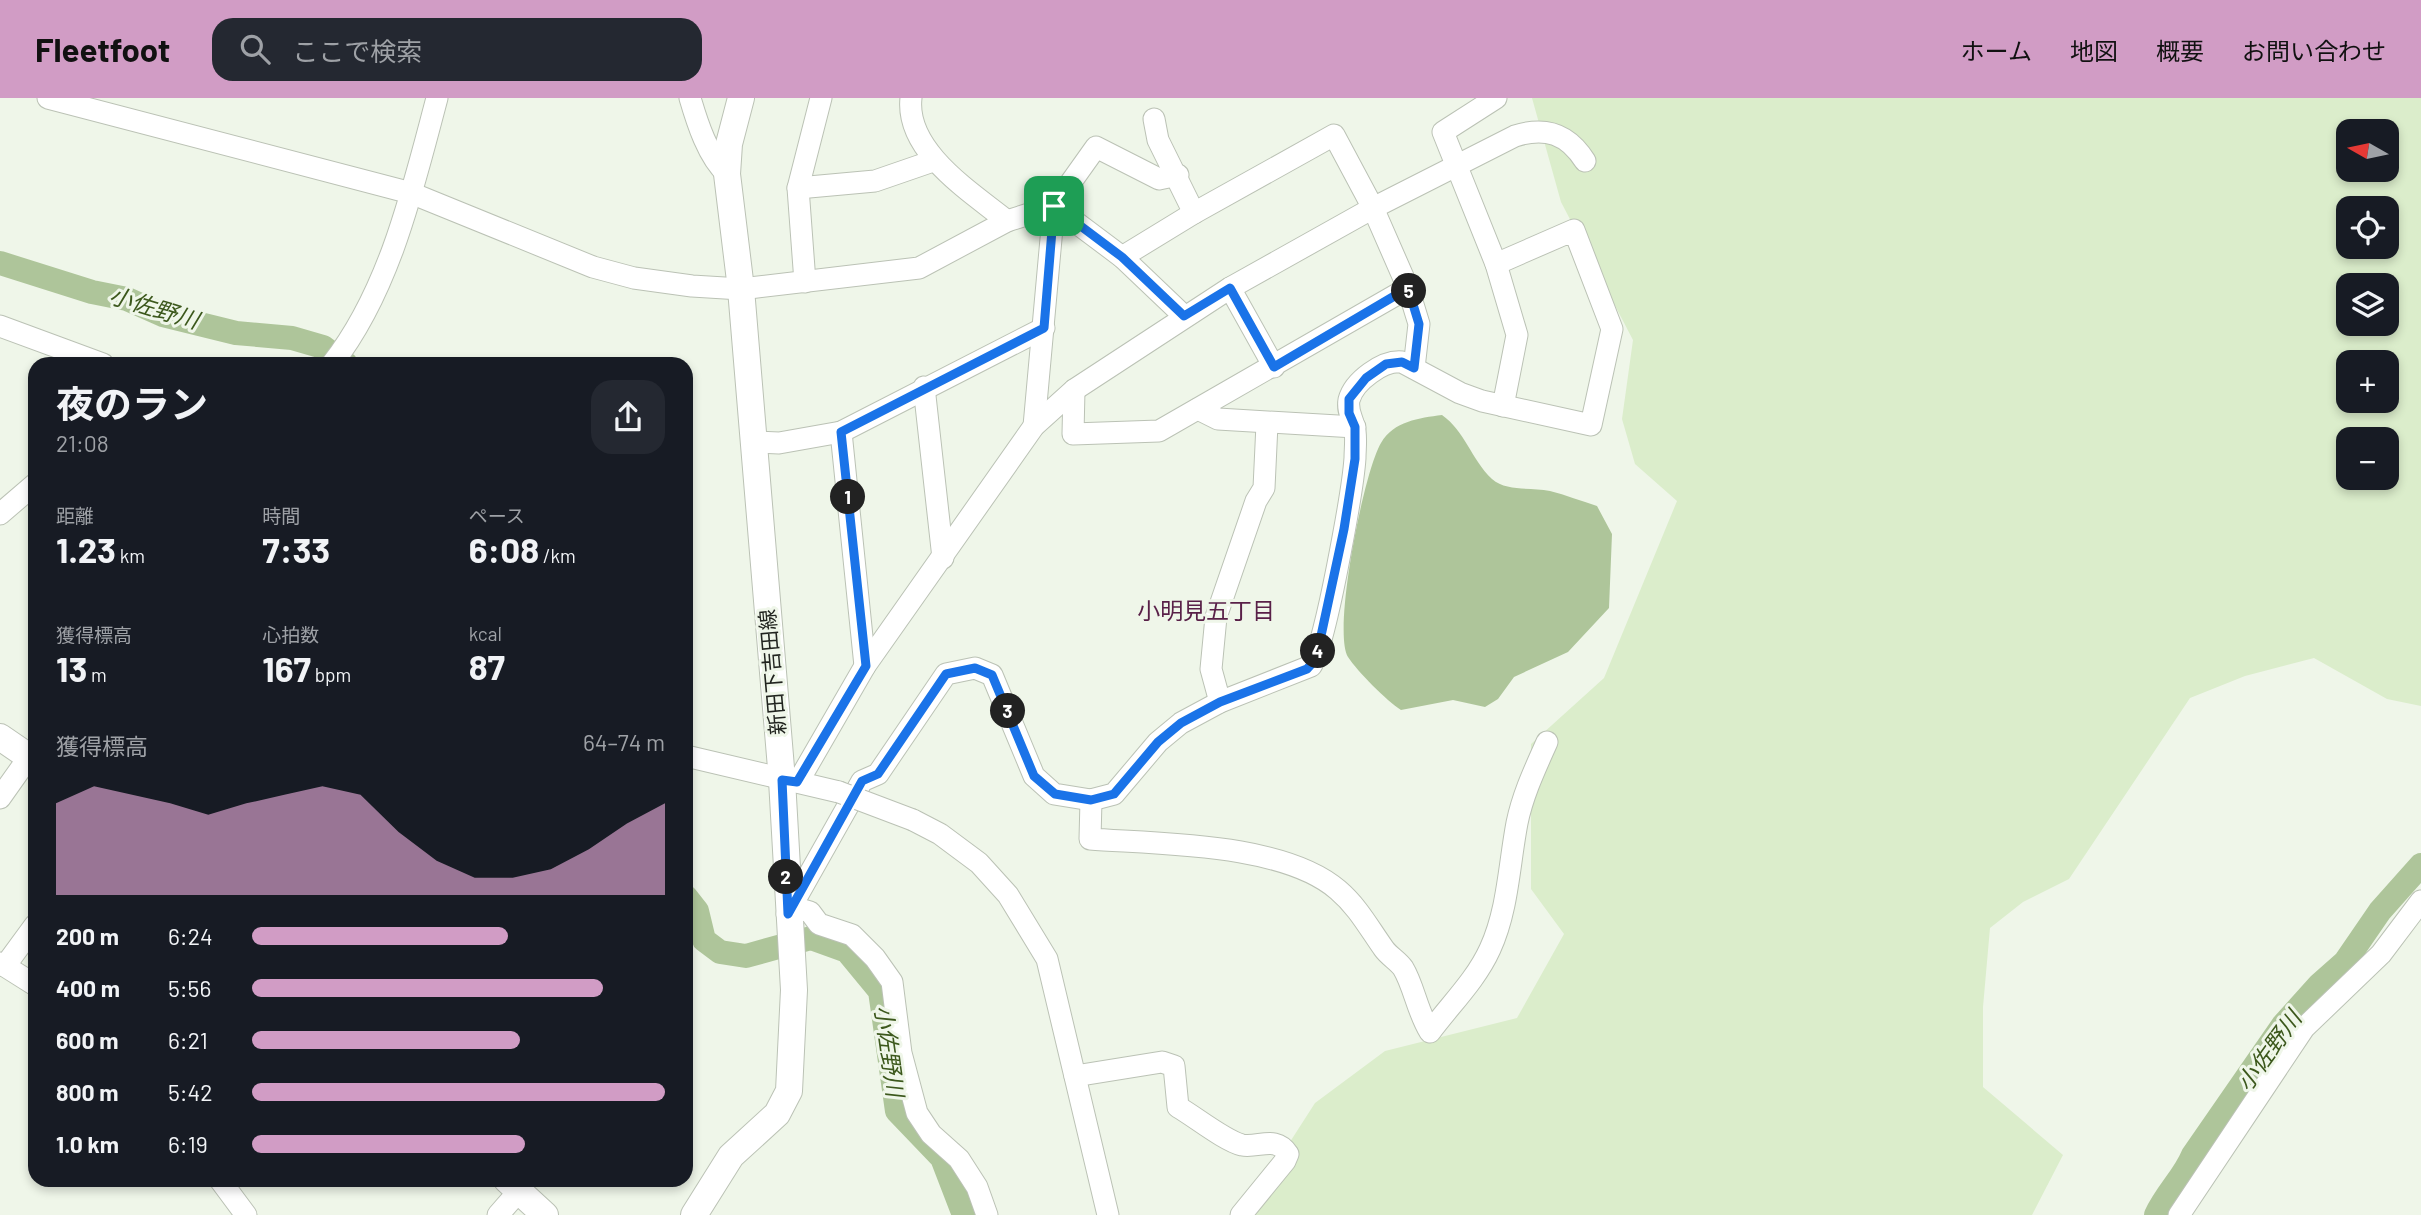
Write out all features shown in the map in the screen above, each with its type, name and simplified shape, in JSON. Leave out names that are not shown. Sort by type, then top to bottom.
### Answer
[{"type":"main road","name":"新田下吉田線","points":[[694,1215],[731,1156],[777,1114],[789,1091],[794,990],[790,911],[790,781],[727,174],[729,144],[741,98]]},
{"type":"main road","points":[[0,737],[28,756]]},
{"type":"main road","points":[[515,1187],[545,1215]]},
{"type":"street","points":[[48,98],[411,193],[593,267],[634,278],[741,289],[919,268],[1007,221],[1054,206]]},
{"type":"street","points":[[337,357],[351,339],[378,283],[411,193],[437,98]]},
{"type":"street","points":[[690,98],[695,117],[719,167],[727,174]]},
{"type":"street","points":[[805,282],[798,188],[821,98]]},
{"type":"street","points":[[911,98],[909,111],[933,160],[1007,221]]},
{"type":"street","points":[[1496,98],[1443,132],[1496,264],[1517,335],[1503,406]]},
{"type":"street","points":[[1154,119],[1158,140],[1178,175],[1194,213]]},
{"type":"street","points":[[790,781],[866,666],[1034,426],[1074,390],[1230,288],[1373,208],[1515,136],[1531,131],[1553,132],[1576,146],[1585,161]]},
{"type":"street","points":[[1122,257],[1194,213],[1334,135],[1373,208],[1408,288],[1419,324],[1414,368]]},
{"type":"street","points":[[1034,426],[1054,206],[1096,148],[1159,179],[1178,175]]},
{"type":"street","points":[[798,188],[875,181],[933,160]]},
{"type":"street","points":[[1054,206],[1122,257],[1184,316]]},
{"type":"street","points":[[986,1215],[977,1187],[965,1169],[931,1134],[917,1113],[901,1053],[892,982],[876,958],[852,935],[819,924],[810,912],[790,911],[862,781],[878,774],[946,674],[975,668],[992,675],[1034,776],[1055,794],[1091,800],[1114,794],[1164,736],[1220,702],[1307,669],[1316,659],[1350,495],[1355,427],[1349,413],[1349,399],[1366,378],[1394,361],[1414,368],[1460,393],[1503,406],[1591,425],[1612,329],[1574,230],[1496,264]]},
{"type":"street","points":[[1230,288],[1274,367]]},
{"type":"street","points":[[1074,390],[1073,434],[1159,431],[1408,288]]},
{"type":"street","points":[[0,326],[84,357]]},
{"type":"street","points":[[754,442],[779,443],[841,432],[924,387],[1044,328]]},
{"type":"street","points":[[924,387],[943,558]]},
{"type":"street","points":[[1198,409],[1217,419],[1355,427]]},
{"type":"street","points":[[1220,702],[1211,669],[1216,617],[1256,501],[1264,488],[1267,424]]},
{"type":"street","points":[[841,432],[866,666]]},
{"type":"street","points":[[0,514],[28,490]]},
{"type":"street","points":[[1091,800],[1090,839],[1251,854],[1300,868],[1337,888],[1363,915],[1385,950],[1402,968],[1418,1012],[1430,1032],[1480,968],[1491,948],[1504,904],[1512,848],[1527,784],[1547,742]]},
{"type":"street","points":[[693,758],[839,792],[913,820],[940,834],[979,863],[1008,895],[1047,959],[1108,1215]]},
{"type":"street","points":[[0,798],[28,764]]},
{"type":"street","points":[[2179,1215],[2304,1028],[2381,954],[2421,901]]},
{"type":"street","points":[[28,934],[3,965],[28,981]]},
{"type":"street","points":[[1075,1076],[1162,1062],[1174,1066],[1178,1107],[1241,1145],[1269,1142],[1284,1148],[1288,1154],[1285,1161],[1241,1215]]},
{"type":"street","points":[[225,1187],[246,1215]]},
{"type":"street","points":[[498,1215],[512,1187]]},
{"type":"shaded area","points":[[1532,98],[2421,98],[2421,706],[2387,699],[2314,658],[2245,676],[2190,698],[2069,879],[2023,902],[1990,928],[1983,1007],[1983,1087],[2063,1155],[2032,1215],[1243,1215],[1315,1103],[1385,1051],[1517,1018],[1564,934],[1531,889],[1531,744],[1604,678],[1677,501],[1635,464],[1622,419],[1633,340],[1561,202]]},
{"type":"shaded area","points":[[1442,415],[1457,429],[1485,471],[1498,483],[1550,491],[1597,506],[1612,534],[1609,608],[1568,652],[1514,677],[1498,699],[1485,707],[1453,700],[1401,710],[1358,670],[1348,657],[1344,641],[1347,585],[1366,485],[1381,443],[1400,425],[1416,419]]},
{"type":"waterway","name":"小佐野川","points":[[0,263],[92,292],[127,299],[163,315],[236,333],[292,338],[323,347],[337,357]]},
{"type":"waterway","name":"小佐野川","points":[[2156,1215],[2193,1155],[2283,1025],[2319,985],[2345,962],[2380,911],[2421,865]]},
{"type":"waterway","name":"小佐野川","points":[[693,906],[697,911],[704,940],[720,952],[746,956],[811,938],[847,951],[880,991],[897,1111],[942,1158],[964,1215]]},
{"type":"district","name":"小明見五丁目","points":[[1206,611]]},
{"type":"route","points":[[1054,206],[1122,257],[1184,316],[1230,288],[1274,367],[1408,288],[1419,324],[1414,368],[1402,362],[1386,364],[1366,378],[1349,399],[1349,413],[1355,427],[1355,459],[1344,529],[1316,659],[1307,669],[1220,702],[1181,723],[1158,742],[1114,794],[1091,800],[1055,794],[1030,771],[992,675],[975,668],[946,674],[878,774],[862,781],[788,914],[782,780],[797,782],[866,666],[841,432],[924,387],[1044,328],[1054,206]]}]
